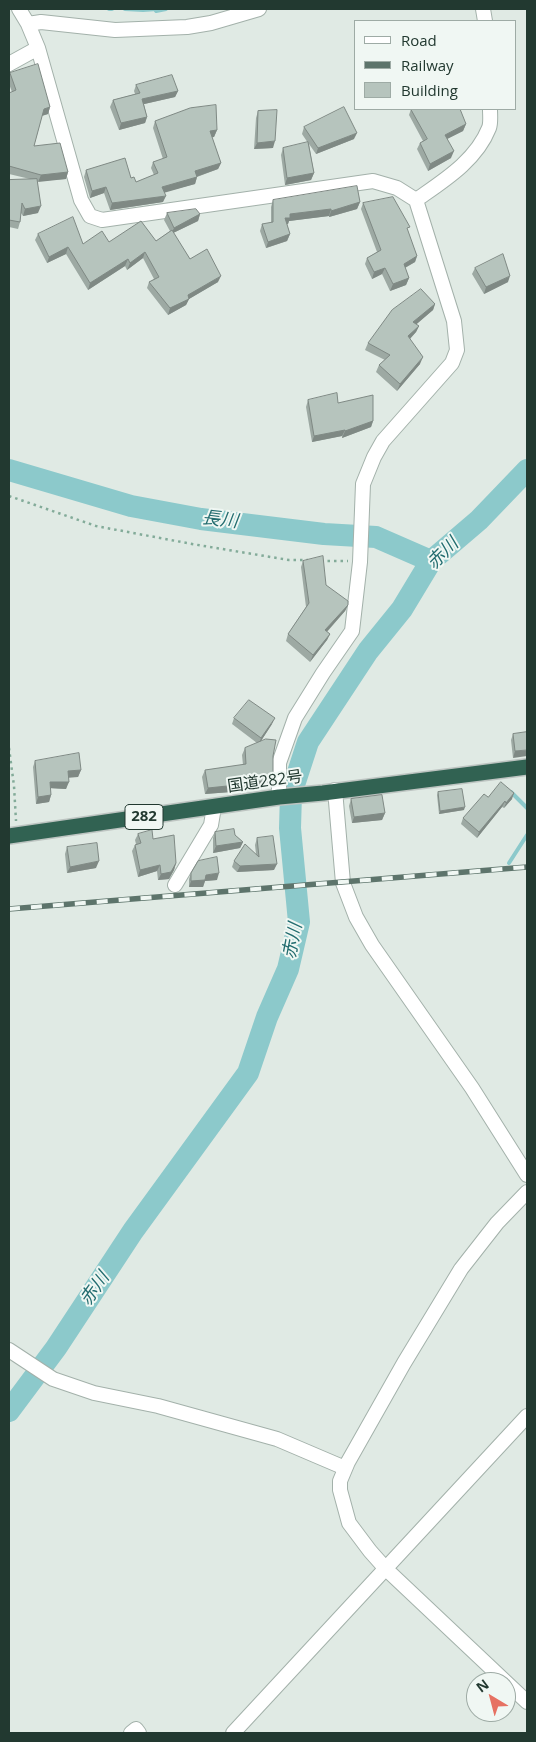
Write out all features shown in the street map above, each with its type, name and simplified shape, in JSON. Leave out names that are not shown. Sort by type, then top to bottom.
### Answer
[{"type":"highway","name":"国道282号","points":[[13,836],[279,797],[527,767]]},
{"type":"street","points":[[19,9],[28,24],[38,48],[81,200],[90,216],[102,220],[373,181],[397,188],[416,200],[454,321],[457,350],[452,363],[383,441],[363,484],[360,562],[352,631],[295,718],[279,763],[279,797]]},
{"type":"street","points":[[28,24],[41,22],[114,30],[186,27],[211,23],[259,9]]},
{"type":"street","points":[[9,64],[38,48]]},
{"type":"street","points":[[416,200],[473,155],[490,126],[490,110]]},
{"type":"street","points":[[329,792],[343,883],[356,917],[372,945],[472,1088],[527,1175]]},
{"type":"street","points":[[174,885],[211,825],[214,807]]},
{"type":"street","points":[[527,1192],[497,1223],[461,1269],[404,1363],[340,1481],[340,1490],[349,1523],[370,1551],[386,1569],[527,1702]]},
{"type":"street","points":[[9,1350],[53,1379],[94,1393],[158,1406],[277,1439],[346,1468]]},
{"type":"street","points":[[233,1733],[527,1416]]},
{"type":"street","points":[[131,1733],[136,1729],[139,1733]]},
{"type":"path","points":[[9,496],[96,526],[289,560],[360,562]]},
{"type":"path","points":[[9,748],[14,786],[13,836]]},
{"type":"building","points":[[38,64],[50,107],[44,109],[34,146],[60,143],[68,172],[41,175],[9,166],[9,93],[16,90],[10,73]]},
{"type":"building","points":[[172,75],[178,91],[142,99],[147,117],[121,123],[113,100],[140,93],[136,85]]},
{"type":"building","points":[[216,105],[217,130],[210,131],[221,163],[195,171],[197,177],[162,187],[166,196],[112,203],[106,187],[92,191],[86,170],[125,158],[131,178],[134,177],[136,182],[158,173],[153,162],[167,157],[155,121],[190,108]]},
{"type":"building","points":[[344,107],[357,133],[318,148],[304,127]]},
{"type":"building","points":[[277,110],[275,141],[257,143],[258,111]]},
{"type":"building","points":[[412,110],[460,110],[466,124],[445,135],[454,151],[430,164],[420,143],[427,139]]},
{"type":"building","points":[[308,142],[314,173],[287,178],[283,148]]},
{"type":"building","points":[[37,179],[41,206],[25,209],[22,203],[20,222],[9,220],[9,180]]},
{"type":"building","points":[[357,186],[360,202],[331,211],[331,209],[290,214],[290,218],[285,218],[290,234],[268,242],[262,224],[273,222],[273,200]]},
{"type":"building","points":[[393,197],[410,227],[407,228],[417,256],[404,264],[409,278],[393,284],[385,268],[374,272],[367,258],[381,250],[363,203]]},
{"type":"building","points":[[196,209],[200,214],[174,228],[167,213]]},
{"type":"building","points":[[73,217],[83,244],[102,231],[109,242],[141,221],[156,241],[172,230],[190,259],[207,249],[221,276],[188,295],[189,299],[170,308],[149,282],[159,277],[145,252],[130,263],[128,259],[90,283],[68,247],[49,257],[38,234]]},
{"type":"building","points":[[503,254],[510,276],[486,287],[475,268]]},
{"type":"building","points":[[421,289],[435,304],[413,322],[419,326],[408,336],[423,357],[400,384],[379,365],[390,355],[368,343],[392,310]]},
{"type":"building","points":[[337,393],[338,403],[373,395],[373,421],[345,431],[314,436],[308,400]]},
{"type":"building","points":[[323,556],[326,585],[348,601],[348,605],[325,630],[330,634],[313,655],[288,634],[309,603],[303,561]]},
{"type":"building","points":[[249,700],[275,718],[261,738],[234,718]]},
{"type":"building","points":[[527,732],[527,750],[515,751],[513,734]]},
{"type":"building","points":[[266,739],[276,740],[273,756],[273,779],[208,788],[205,770],[246,764],[245,748]]},
{"type":"building","points":[[79,753],[81,770],[68,771],[69,782],[50,782],[51,795],[38,797],[35,761]]},
{"type":"building","points":[[501,782],[514,793],[479,832],[463,818],[484,794],[488,797]]},
{"type":"building","points":[[462,789],[465,807],[440,811],[438,792]]},
{"type":"building","points":[[382,795],[385,813],[354,817],[351,799]]},
{"type":"building","points":[[234,829],[235,835],[243,842],[216,846],[215,832]]},
{"type":"building","points":[[152,830],[153,839],[174,835],[176,863],[171,872],[161,874],[160,865],[140,870],[135,845],[141,843],[138,834]]},
{"type":"building","points":[[273,836],[277,864],[240,866],[234,861],[245,844],[259,857],[257,838]]},
{"type":"building","points":[[97,843],[99,861],[70,867],[67,847]]},
{"type":"building","points":[[217,857],[219,873],[206,875],[205,880],[191,881],[191,873],[198,861]]},
{"type":"waterway","points":[[125,9],[157,9],[156,11],[166,9]]},
{"type":"waterway","name":"長川","points":[[9,470],[131,506],[201,519],[324,534],[376,537],[431,561]]},
{"type":"waterway","name":"赤川","points":[[9,1411],[56,1348],[133,1231],[248,1073],[267,1017],[288,969],[299,922],[290,828],[291,794],[308,742],[368,651],[402,609],[431,561],[479,520],[527,470]]},
{"type":"waterway","points":[[511,792],[527,808]]},
{"type":"waterway","points":[[509,863],[527,835]]},
{"type":"railway","points":[[9,909],[527,867]]}]
